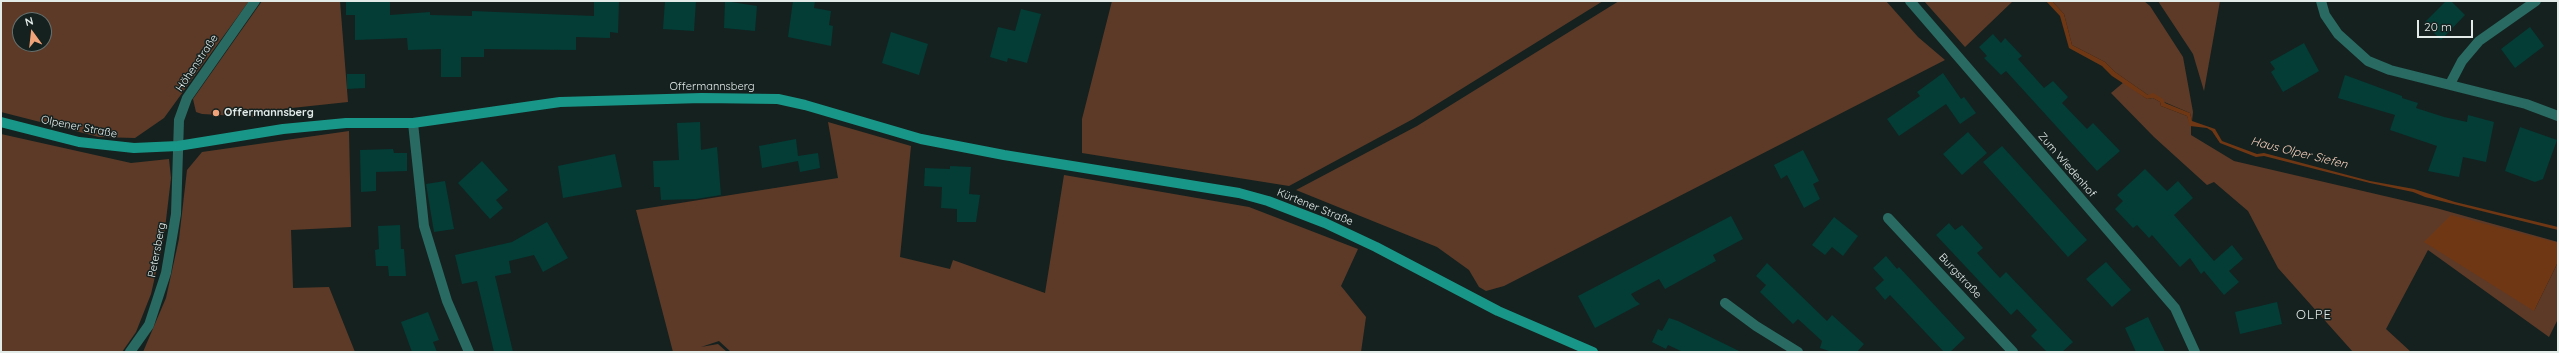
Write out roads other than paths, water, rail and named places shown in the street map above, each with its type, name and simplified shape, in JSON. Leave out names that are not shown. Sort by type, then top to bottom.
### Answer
[{"type":"street","name":"Höhenstraße","points":[[178,146],[179,120],[187,98],[255,1]]},
{"type":"street","name":"Zum Wiedenhof","points":[[1910,1],[2175,308],[2195,352]]},
{"type":"street","points":[[2321,1],[2325,15],[2338,34],[2368,61],[2390,70],[2526,104],[2558,116]]},
{"type":"street","points":[[2450,84],[2462,61],[2479,41],[2536,1]]},
{"type":"street","name":"Offermannsberg","points":[[178,146],[282,129],[346,123],[413,123],[560,102],[702,98],[778,99],[805,105],[906,136],[1004,155]]},
{"type":"street","name":"Olpener Straße","points":[[1,122],[106,146],[134,148],[178,146]]},
{"type":"street","points":[[413,123],[424,226],[447,301],[469,352]]},
{"type":"street","name":"Petersberg","points":[[130,352],[149,325],[166,273],[176,214],[178,146]]},
{"type":"street","name":"Kürtener Straße","points":[[1004,155],[1239,192],[1268,201],[1338,229],[1498,311],[1593,352]]},
{"type":"street","name":"Burgstraße","points":[[1888,218],[2013,352]]},
{"type":"street","points":[[1725,303],[1756,326],[1798,352]]},
{"type":"place","name":"Offermannsberg","points":[[216,113]]},
{"type":"district","name":"OLPE","points":[[2314,315]]},
{"type":"water label","name":"Haus Olper Siefen","points":[[2299,153]]}]
